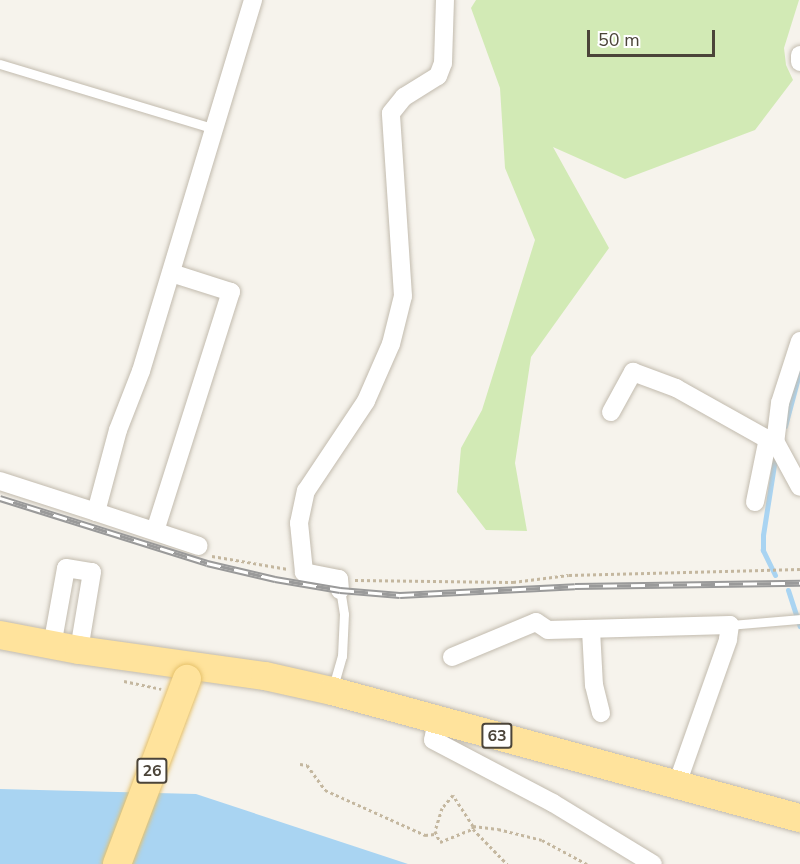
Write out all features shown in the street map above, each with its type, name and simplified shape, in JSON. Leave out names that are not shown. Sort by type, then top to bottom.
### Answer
[{"type":"main road","points":[[0,635],[189,671]]},
{"type":"main road","name":"63","points":[[189,671],[265,676],[332,691],[800,819]]},
{"type":"main road","name":"26","points":[[117,864],[189,671]]},
{"type":"street","points":[[96,512],[118,430],[141,371],[253,0]]},
{"type":"street","points":[[339,584],[304,572],[299,523],[306,491],[366,400],[391,344],[403,296],[391,112],[404,97],[438,76],[443,63],[445,0]]},
{"type":"street","points":[[800,55],[800,62]]},
{"type":"street","points":[[155,531],[231,292],[171,273]]},
{"type":"street","points":[[755,502],[780,403],[800,341]]},
{"type":"street","points":[[611,412],[633,372],[676,388],[772,439],[800,487]]},
{"type":"street","points":[[0,481],[199,546]]},
{"type":"street","points":[[452,657],[536,622],[548,630],[730,625],[728,640],[677,784]]},
{"type":"street","points":[[591,630],[594,685],[601,713]]},
{"type":"street","points":[[437,720],[433,740],[553,803],[653,864]]},
{"type":"lane","points":[[0,64],[215,129]]},
{"type":"lane","points":[[332,691],[342,656],[344,614],[339,584]]},
{"type":"lane","points":[[730,625],[797,620]]},
{"type":"path","points":[[199,546],[210,556],[304,572]]},
{"type":"path","points":[[339,584],[513,582],[569,575],[761,572],[800,569]]},
{"type":"path","points":[[300,764],[307,765],[325,790],[425,835],[436,834]]},
{"type":"path","points":[[507,864],[473,828],[453,795],[442,808],[436,834],[440,842],[473,828],[498,829],[542,840],[587,864]]},
{"type":"green space","points":[[476,0],[799,0],[784,48],[786,65],[793,80],[755,130],[625,179],[553,147],[609,248],[531,357],[515,463],[527,531],[486,530],[457,492],[461,448],[482,410],[535,240],[505,168],[500,88],[471,8]]},
{"type":"water","points":[[0,789],[196,794],[408,864],[0,864]]},
{"type":"waterway","points":[[785,426],[800,370]]},
{"type":"waterway","points":[[775,575],[763,550],[763,535],[776,452]]},
{"type":"waterway","points":[[788,590],[800,626]]},
{"type":"railway","points":[[0,498],[207,563],[275,579],[340,590],[400,595],[575,586],[800,583]]}]
